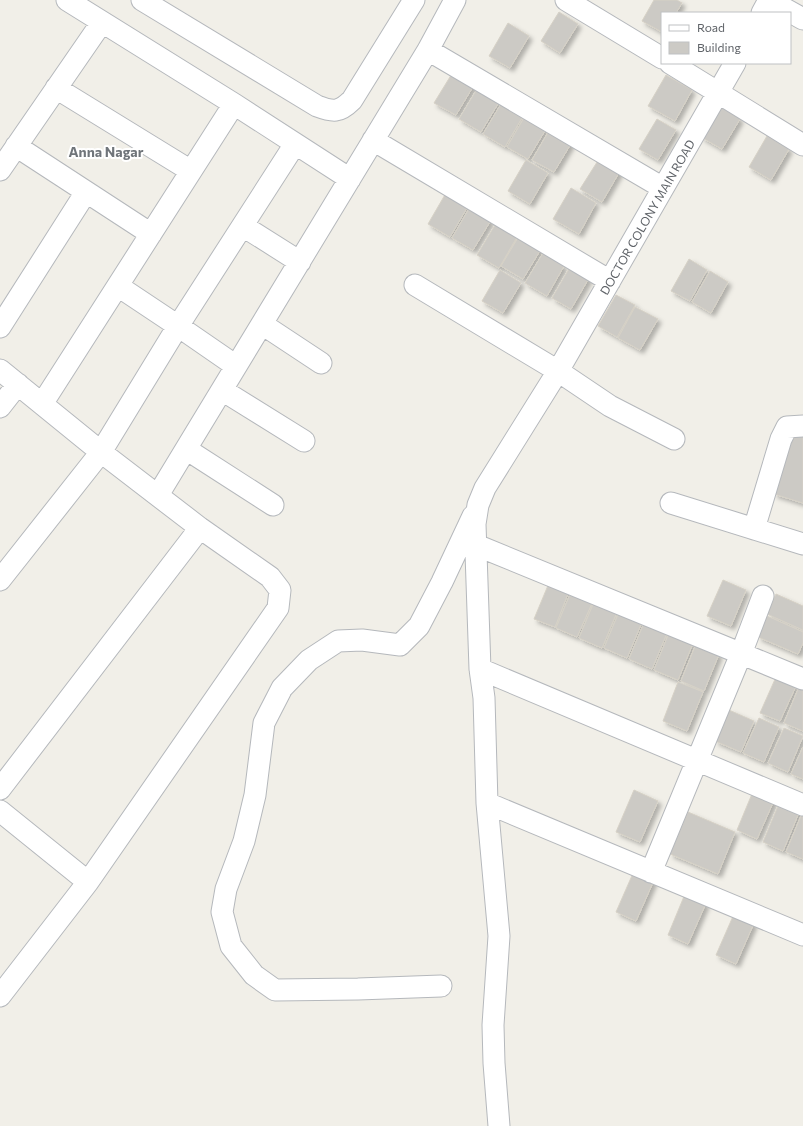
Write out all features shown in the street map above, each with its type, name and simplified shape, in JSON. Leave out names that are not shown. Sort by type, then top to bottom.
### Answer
[{"type":"street","points":[[67,0],[234,104],[350,179]]},
{"type":"street","points":[[142,0],[318,106],[334,111],[343,109],[352,100],[414,0]]},
{"type":"street","points":[[158,495],[428,50],[455,0]]},
{"type":"street","points":[[566,0],[661,57]]},
{"type":"street","points":[[763,12],[770,0],[791,12]]},
{"type":"street","points":[[791,12],[803,19]]},
{"type":"street","points":[[0,170],[102,22]]},
{"type":"street","points":[[428,50],[663,188]]},
{"type":"street","points":[[672,64],[803,145]]},
{"type":"street","name":"DOCTOR COLONY MAIN ROAD","points":[[478,505],[484,488],[558,371],[734,64]]},
{"type":"street","points":[[56,88],[191,171]]},
{"type":"street","points":[[42,404],[234,104]]},
{"type":"street","points":[[373,140],[610,281]]},
{"type":"street","points":[[0,580],[101,452],[178,326],[295,144]]},
{"type":"street","points":[[16,146],[151,234]]},
{"type":"street","points":[[0,327],[86,192]]},
{"type":"street","points":[[243,226],[300,262]]},
{"type":"street","points":[[415,285],[558,371],[610,406],[674,439]]},
{"type":"street","points":[[118,286],[236,366]]},
{"type":"street","points":[[262,324],[321,363]]},
{"type":"street","points":[[0,370],[101,452],[200,528],[270,577],[280,590],[278,608],[88,882],[0,996]]},
{"type":"street","points":[[0,407],[18,384]]},
{"type":"street","points":[[222,390],[304,441]]},
{"type":"street","points":[[754,528],[781,439],[787,427],[803,426]]},
{"type":"street","points":[[186,449],[273,505]]},
{"type":"street","points":[[671,503],[803,544]]},
{"type":"street","points":[[478,505],[475,524],[480,669],[484,698],[487,803],[499,936],[493,1025],[494,1063],[499,1126]]},
{"type":"street","points":[[441,986],[275,990],[254,975],[231,946],[222,912],[226,890],[244,841],[255,795],[264,723],[282,688],[309,660],[338,641],[362,640],[400,645],[418,626],[442,582],[478,505]]},
{"type":"street","points":[[0,789],[200,528]]},
{"type":"street","points":[[476,545],[803,679]]},
{"type":"street","points":[[651,872],[741,654],[763,596]]},
{"type":"street","points":[[480,669],[803,805]]},
{"type":"street","points":[[487,803],[803,936]]},
{"type":"street","points":[[0,811],[88,882]]},
{"type":"building","points":[[654,0],[677,0],[682,3],[677,12],[661,12],[661,31],[642,21]]},
{"type":"building","points":[[559,12],[578,24],[560,53],[541,41]]},
{"type":"building","points":[[508,23],[529,36],[510,68],[489,56]]},
{"type":"building","points":[[453,72],[474,85],[456,115],[434,103]]},
{"type":"building","points":[[666,75],[692,90],[675,121],[648,106]]},
{"type":"building","points":[[477,89],[499,102],[481,132],[459,119]]},
{"type":"building","points":[[501,104],[523,116],[505,147],[483,134]]},
{"type":"building","points":[[719,106],[740,119],[722,149],[701,137]]},
{"type":"building","points":[[525,116],[546,129],[528,159],[507,147]]},
{"type":"building","points":[[657,119],[676,130],[658,160],[639,149]]},
{"type":"building","points":[[550,129],[572,142],[554,172],[532,160]]},
{"type":"building","points":[[767,136],[789,149],[771,180],[749,167]]},
{"type":"building","points":[[599,159],[620,171],[602,202],[580,189]]},
{"type":"building","points":[[526,160],[548,173],[530,204],[508,191]]},
{"type":"building","points":[[571,188],[596,203],[579,234],[553,219]]},
{"type":"building","points":[[446,193],[468,206],[450,237],[428,224]]},
{"type":"building","points":[[470,207],[491,220],[473,250],[452,238]]},
{"type":"building","points":[[495,225],[517,237],[499,268],[477,255]]},
{"type":"building","points":[[519,236],[541,249],[523,279],[501,266]]},
{"type":"building","points":[[543,253],[564,266],[547,296],[525,283]]},
{"type":"building","points":[[689,259],[707,270],[690,301],[671,291]]},
{"type":"building","points":[[570,267],[589,278],[571,309],[552,298]]},
{"type":"building","points":[[500,270],[521,283],[503,313],[482,301]]},
{"type":"building","points":[[710,271],[728,282],[711,313],[692,302]]},
{"type":"building","points":[[616,295],[635,305],[617,337],[598,326]]},
{"type":"building","points":[[635,307],[658,319],[640,350],[618,338]]},
{"type":"building","points":[[794,432],[803,435],[803,503],[774,494]]},
{"type":"building","points":[[723,580],[746,590],[731,626],[707,616]]},
{"type":"building","points":[[549,583],[569,591],[555,627],[534,619]]},
{"type":"building","points":[[571,592],[593,601],[577,637],[556,628]]},
{"type":"building","points":[[776,594],[803,606],[803,630],[767,614]]},
{"type":"building","points":[[594,602],[617,612],[602,648],[579,638]]},
{"type":"building","points":[[619,612],[642,622],[627,658],[604,648]]},
{"type":"building","points":[[767,616],[803,632],[803,643],[798,654],[758,637]]},
{"type":"building","points":[[644,623],[667,633],[652,669],[629,659]]},
{"type":"building","points":[[669,633],[693,643],[678,680],[654,670]]},
{"type":"building","points":[[696,644],[719,654],[704,691],[681,681]]},
{"type":"building","points":[[776,677],[796,686],[780,721],[760,713]]},
{"type":"building","points":[[678,682],[703,692],[687,731],[663,721]]},
{"type":"building","points":[[799,687],[803,689],[803,731],[784,723]]},
{"type":"building","points":[[729,710],[754,721],[741,752],[715,741]]},
{"type":"building","points":[[759,718],[779,727],[764,762],[743,753]]},
{"type":"building","points":[[784,728],[803,736],[788,772],[768,763]]},
{"type":"building","points":[[803,747],[803,779],[791,774]]},
{"type":"building","points":[[754,789],[775,798],[757,839],[737,830]]},
{"type":"building","points":[[634,790],[658,801],[640,842],[616,832]]},
{"type":"building","points":[[780,801],[800,810],[783,851],[763,842]]},
{"type":"building","points":[[803,811],[803,859],[786,852]]},
{"type":"building","points":[[688,812],[735,832],[718,874],[670,854]]},
{"type":"building","points":[[634,871],[654,880],[636,921],[616,912]]},
{"type":"building","points":[[685,894],[706,903],[688,944],[668,935]]},
{"type":"building","points":[[734,914],[754,923],[736,964],[716,955]]},
{"type":"district","name":"Anna Nagar","points":[[106,151]]}]
